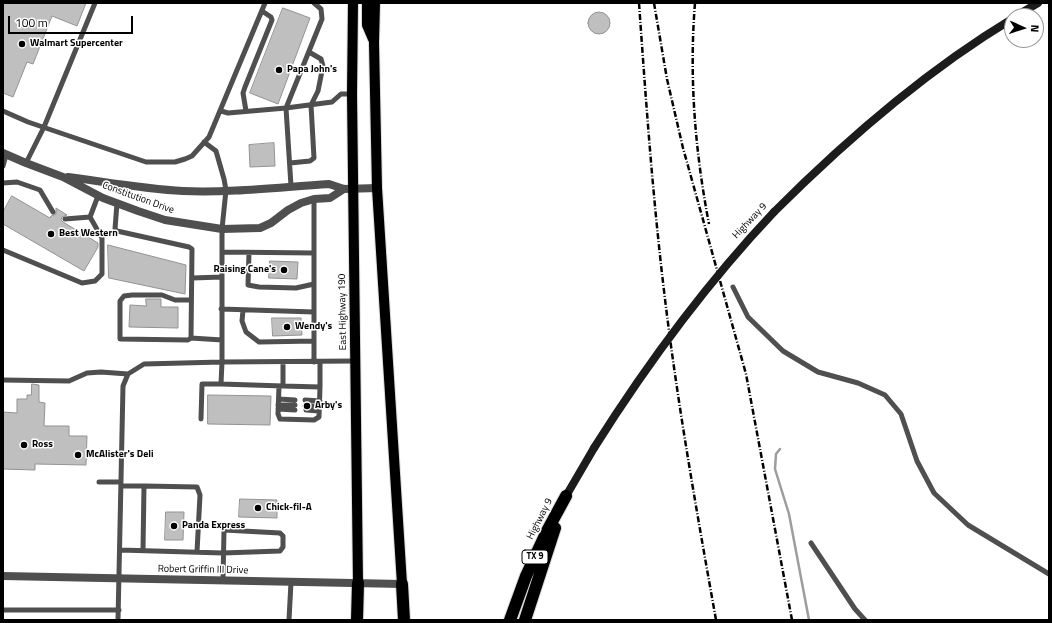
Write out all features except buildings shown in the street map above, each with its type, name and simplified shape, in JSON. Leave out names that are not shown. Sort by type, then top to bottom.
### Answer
[{"type":"highway","name":"Highway 9","points":[[510,620],[526,576],[546,531],[566,496]]},
{"type":"highway","name":"Highway 9","points":[[525,620],[566,496]]},
{"type":"highway","name":"East Highway 190","points":[[356,620],[358,583]]},
{"type":"highway","points":[[402,584],[404,620]]},
{"type":"main road","name":"East Highway 190","points":[[353,3],[352,94],[348,189],[355,361],[358,583]]},
{"type":"main road","points":[[367,3],[367,25],[374,43]]},
{"type":"main road","points":[[375,3],[374,43],[378,188],[402,584]]},
{"type":"main road","name":"Highway 9","points":[[566,496],[594,448],[644,371],[676,328],[746,241],[828,159],[896,100],[969,46],[1004,23]]},
{"type":"street","name":"Constitution Drive","points":[[4,154],[63,176],[98,196],[165,220],[222,229],[260,228],[271,223],[288,210],[301,203],[314,199],[330,198],[348,189]]},
{"type":"street","name":"Constitution Drive","points":[[63,176],[139,187],[176,190],[226,190],[329,184],[348,189],[378,188]]},
{"type":"street","name":"Robert Griffin III Drive","points":[[3,576],[402,584]]},
{"type":"lane","points":[[26,163],[44,127],[95,3]]},
{"type":"lane","points":[[3,111],[44,127],[146,162],[175,162],[185,159],[192,156],[209,137],[265,3]]},
{"type":"lane","points":[[292,186],[286,108],[322,19],[321,9],[314,3]]},
{"type":"lane","points":[[246,111],[243,93],[272,20],[271,17],[262,11]]},
{"type":"lane","points":[[290,163],[310,161],[314,158],[311,105],[318,92],[323,66],[321,59],[309,52]]},
{"type":"lane","points":[[221,111],[228,113],[311,105],[332,102],[341,94],[352,94]]},
{"type":"lane","points":[[204,142],[216,151],[226,190],[222,229],[221,384]]},
{"type":"lane","points":[[3,166],[4,154]]},
{"type":"lane","points":[[3,183],[17,182],[40,190],[53,212]]},
{"type":"lane","points":[[90,217],[98,196]]},
{"type":"lane","points":[[283,362],[278,404],[278,414],[280,419],[314,420],[319,417],[320,387],[314,341],[314,199]]},
{"type":"lane","points":[[117,203],[115,223],[115,229],[117,231],[189,247],[192,249],[191,338]]},
{"type":"lane","points":[[65,219],[90,217]]},
{"type":"lane","points":[[3,250],[82,283],[95,281],[102,274],[102,238],[90,217]]},
{"type":"lane","points":[[222,252],[314,253]]},
{"type":"lane","points":[[249,252],[248,285],[259,287],[296,288],[314,284]]},
{"type":"lane","points":[[192,278],[222,277]]},
{"type":"lane","points":[[733,287],[748,317],[783,351],[818,372],[858,383],[885,395],[901,414],[917,461],[934,493],[968,526],[1049,574]]},
{"type":"lane","points":[[191,300],[175,300],[162,295],[124,296],[120,301],[120,339],[188,340],[191,338],[222,340]]},
{"type":"lane","points":[[221,309],[314,312]]},
{"type":"lane","points":[[243,310],[242,321],[246,332],[259,342],[314,341]]},
{"type":"lane","points":[[3,380],[69,381],[87,373],[101,372],[128,374],[144,364],[355,361]]},
{"type":"lane","points":[[118,620],[124,386],[128,374]]},
{"type":"lane","points":[[201,419],[202,384],[320,387]]},
{"type":"lane","points":[[278,404],[295,405],[278,404]]},
{"type":"lane","points":[[320,406],[305,405],[320,406]]},
{"type":"lane","points":[[99,482],[144,486],[197,487],[200,495],[197,552]]},
{"type":"lane","points":[[143,550],[144,486]]},
{"type":"lane","points":[[120,550],[223,553],[280,552],[283,547],[283,536],[280,532],[224,530],[223,553],[223,580]]},
{"type":"lane","points":[[811,543],[864,620]]},
{"type":"lane","points":[[289,620],[291,582]]},
{"type":"lane","points":[[3,610],[119,610]]},
{"type":"waterway","points":[[780,449],[776,454],[775,469],[789,514],[809,620]]},
{"type":"railway","points":[[639,3],[653,188],[665,299],[682,420],[716,620]]},
{"type":"railway","points":[[654,3],[667,79],[683,148],[746,374],[792,620]]},
{"type":"railway","points":[[695,3],[693,31],[694,114],[700,169],[709,224]]},
{"type":"place","name":"Walmart Supercenter","points":[[22,44]]},
{"type":"place","name":"Papa John's","points":[[279,70]]},
{"type":"place","name":"Best Western","points":[[51,234]]},
{"type":"place","name":"Raising Cane's","points":[[284,270]]},
{"type":"place","name":"Wendy's","points":[[287,327]]},
{"type":"place","name":"Arby's","points":[[307,406]]},
{"type":"place","name":"Ross","points":[[24,445]]},
{"type":"place","name":"McAlister's Deli","points":[[78,455]]},
{"type":"place","name":"Chick-fil-A","points":[[258,508]]},
{"type":"place","name":"Panda Express","points":[[174,526]]}]
